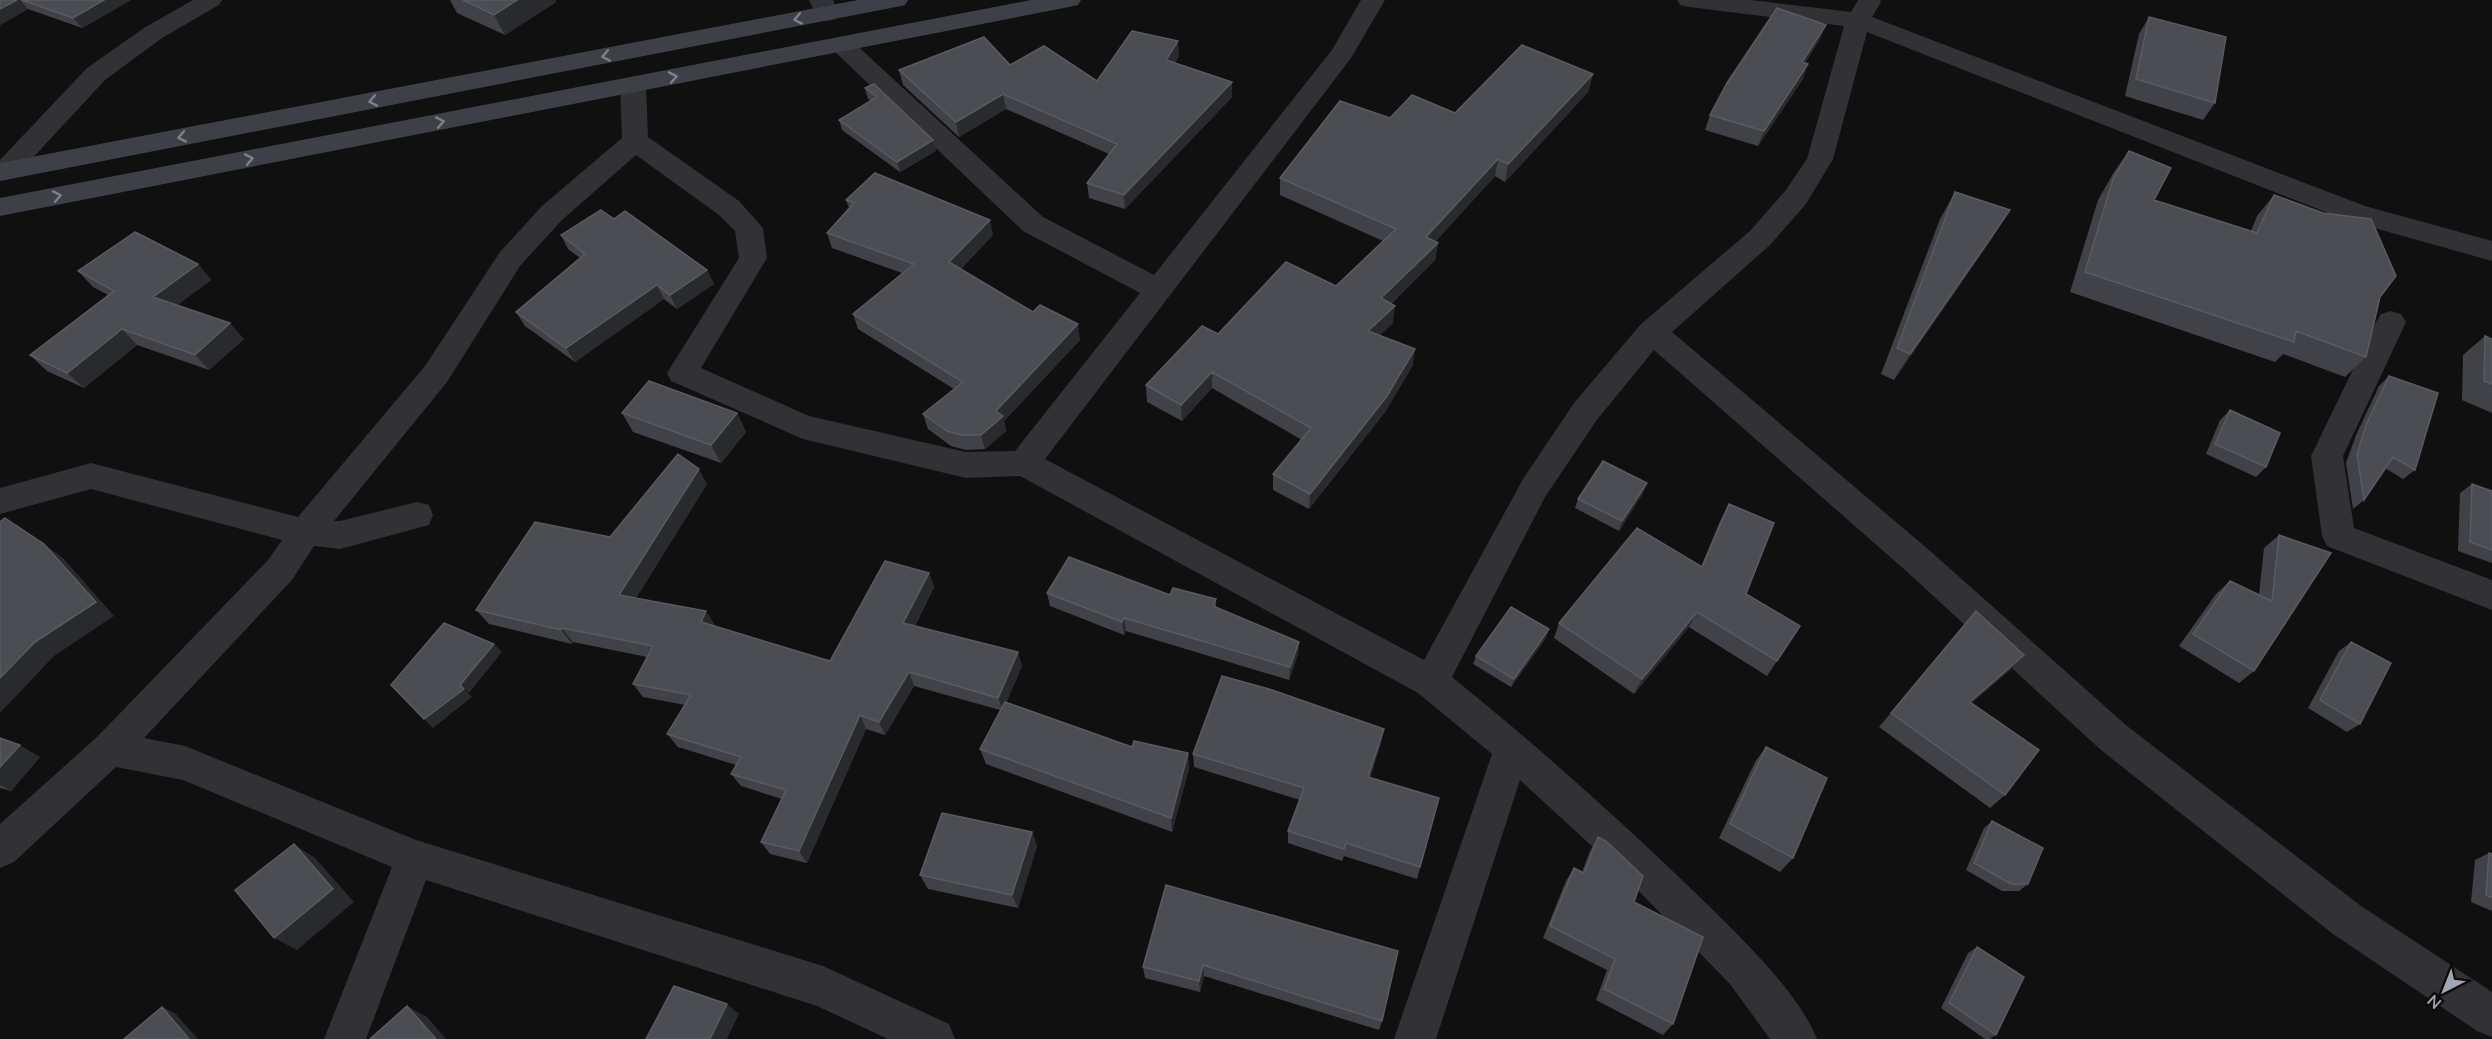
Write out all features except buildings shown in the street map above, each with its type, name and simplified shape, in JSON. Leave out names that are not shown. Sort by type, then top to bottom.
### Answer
[{"type":"main road","points":[[3,172],[824,7],[896,0]]},
{"type":"main road","points":[[0,207],[1069,0]]},
{"type":"street","points":[[3,172],[96,74],[153,33],[210,0]]},
{"type":"street","points":[[1024,463],[1342,53],[1373,0]]},
{"type":"street","points":[[1689,0],[1864,10],[2356,213],[2492,251]]},
{"type":"street","points":[[1431,682],[1534,488],[1585,412],[1652,332],[1760,238],[1796,197],[1820,159],[1864,10]]},
{"type":"street","points":[[842,45],[1033,224],[1157,289]]},
{"type":"street","points":[[633,85],[635,141]]},
{"type":"street","points":[[635,141],[729,208],[749,228],[753,258],[682,373],[803,427],[966,465],[1024,463],[1431,682],[1512,748],[1634,859],[1744,970],[1796,1039]]},
{"type":"street","points":[[0,849],[110,749],[280,570],[305,532],[436,374],[510,259],[552,213],[635,141]]},
{"type":"street","points":[[2391,322],[2327,456],[2339,536],[2492,595]]},
{"type":"street","points":[[1652,332],[1909,553],[2114,738],[2347,920],[2492,1016]]},
{"type":"street","points":[[0,501],[91,476],[305,532],[340,535],[417,515]]},
{"type":"street","points":[[1415,1039],[1512,748]]},
{"type":"street","points":[[110,749],[185,763],[415,858],[823,987],[934,1039]]},
{"type":"street","points":[[345,1039],[415,858]]}]
